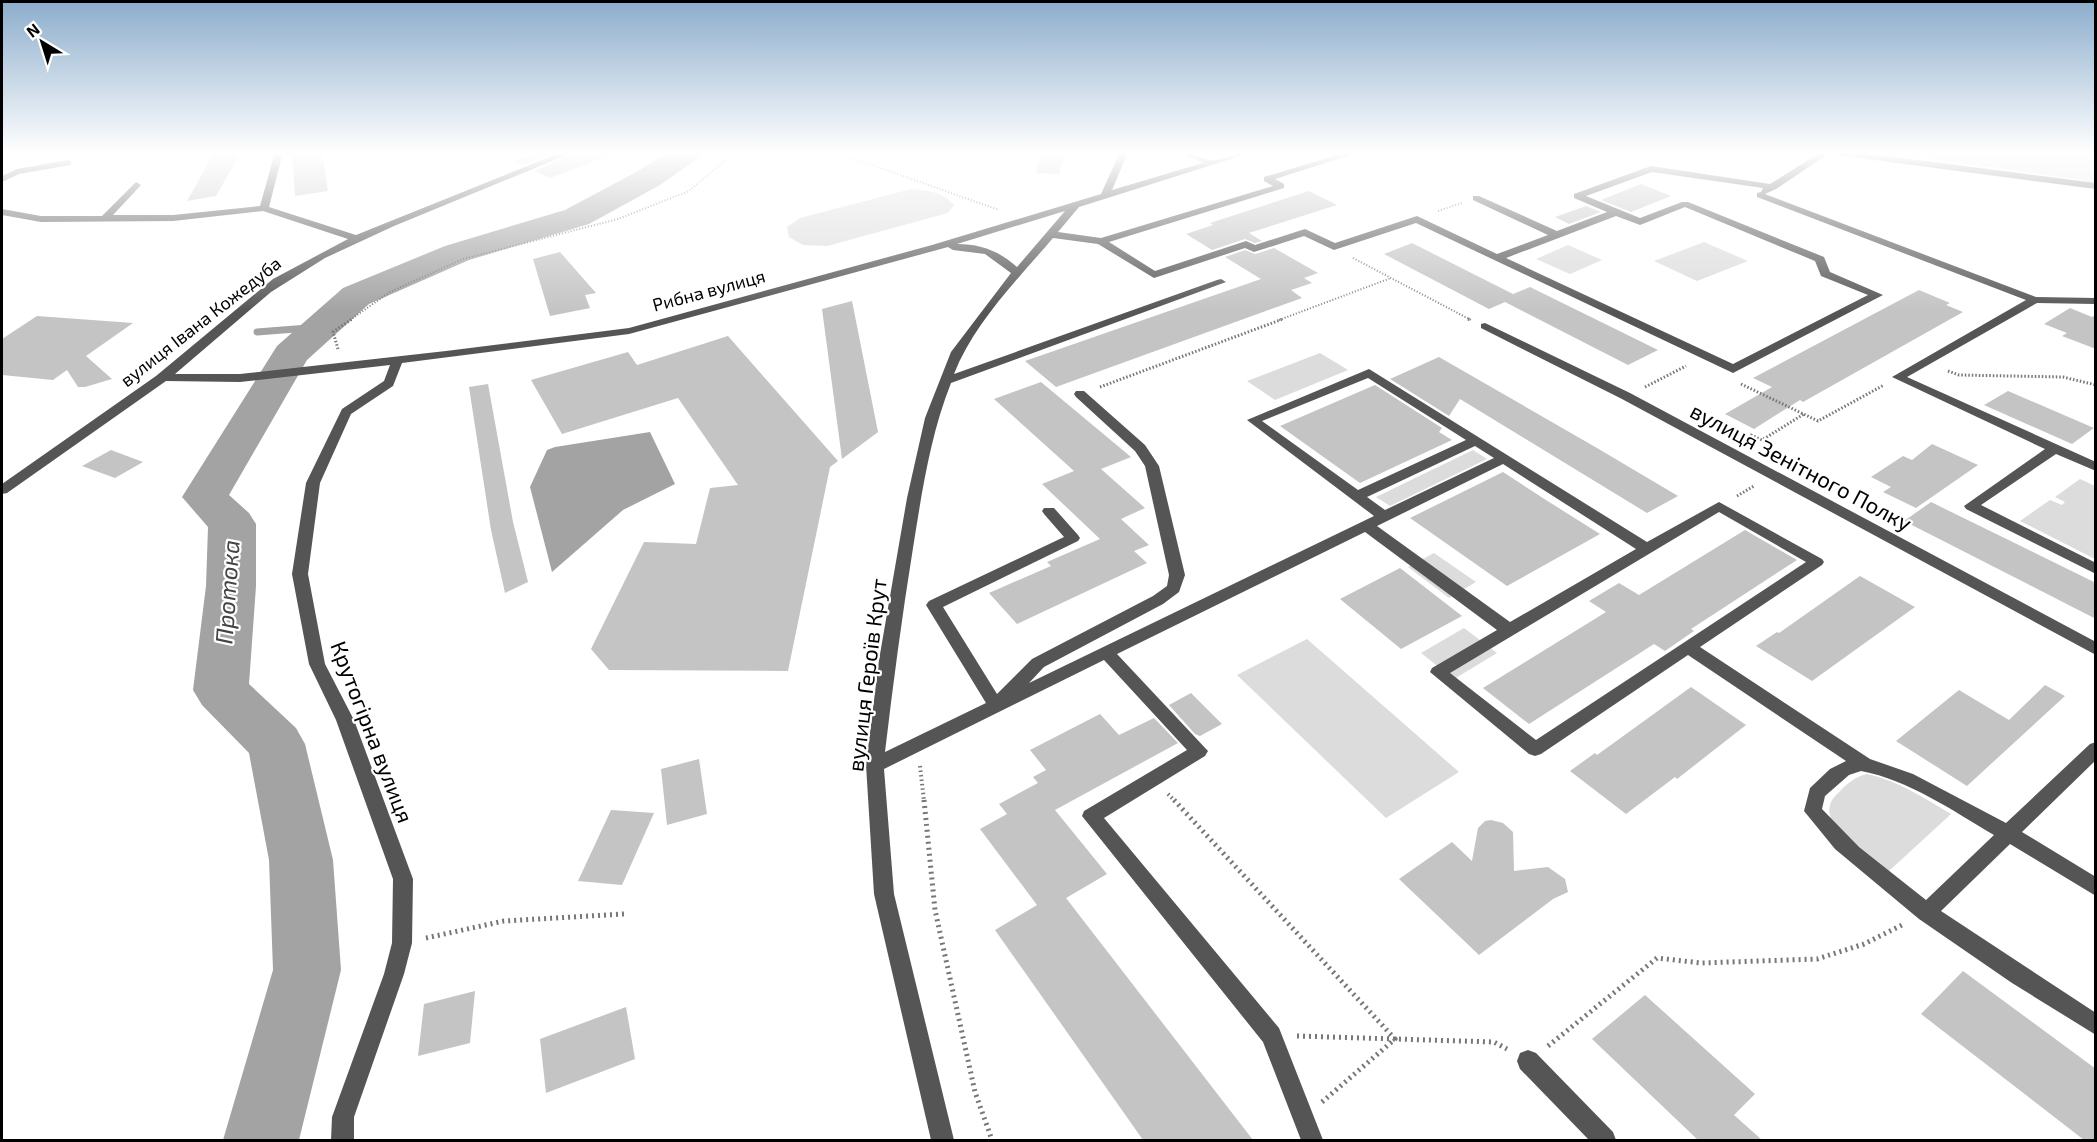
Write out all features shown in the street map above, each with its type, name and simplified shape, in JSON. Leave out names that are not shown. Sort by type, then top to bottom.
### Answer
[{"type":"street","points":[[105,218],[117,205]]},
{"type":"street","name":"вулиця Івана Кожедуба","points":[[2,490],[102,423],[212,338],[285,276],[355,238],[432,205]]},
{"type":"street","name":"Рибна вулиця","points":[[162,377],[240,378],[398,361],[629,331],[936,247],[1072,205]]},
{"type":"street","name":"вулиця Героїв Крут","points":[[942,1140],[884,894],[875,765],[887,660],[914,498],[931,418],[957,352],[1017,273],[1075,205]]},
{"type":"street","points":[[1049,234],[1101,241],[1218,205]]},
{"type":"street","points":[[1492,205],[1557,235]]},
{"type":"street","points":[[1600,205],[1640,222],[1682,205]]},
{"type":"street","points":[[1101,241],[1154,275],[1246,244],[1254,249],[1305,232],[1334,247],[1417,219],[1605,313],[1733,369],[1876,295],[1825,274],[1820,259],[1688,205]]},
{"type":"street","points":[[1787,205],[2035,300],[2096,301]]},
{"type":"street","points":[[2,212],[41,219],[173,218],[264,208],[355,238]]},
{"type":"street","points":[[1497,258],[1616,212]]},
{"type":"street","points":[[936,247],[969,247],[990,251],[1003,259],[1017,273]]},
{"type":"street","points":[[946,381],[1221,282]]},
{"type":"street","points":[[1898,377],[2035,300]]},
{"type":"street","name":"вулиця Зенітного Полку","points":[[1485,326],[1626,396],[2096,649]]},
{"type":"street","name":"Крутогірна вулиця","points":[[342,1140],[343,1117],[394,974],[402,943],[403,879],[345,720],[317,664],[300,574],[313,483],[346,412],[389,383],[398,361]]},
{"type":"street","points":[[1385,517],[1253,420],[1369,373],[1647,549]]},
{"type":"street","points":[[1898,377],[2096,467]]},
{"type":"street","points":[[996,706],[1038,663],[1158,600],[1174,588],[1177,575],[1152,466],[1140,448],[1080,394]]},
{"type":"street","points":[[1357,496],[1476,441]]},
{"type":"street","points":[[2055,448],[1971,506],[2096,569]]},
{"type":"street","points":[[875,765],[1504,458]]},
{"type":"street","points":[[1719,506],[1817,562],[1535,749],[1438,672],[1647,549],[1719,506]]},
{"type":"street","points":[[996,706],[934,605],[1073,538],[1049,511]]},
{"type":"street","points":[[1367,526],[1509,630]]},
{"type":"street","points":[[1688,647],[1863,763],[1897,774],[1917,784],[2096,888]]},
{"type":"street","points":[[1107,653],[1200,751],[1091,816],[1271,1035],[1312,1140]]},
{"type":"street","points":[[1926,913],[2096,749]]},
{"type":"street","points":[[1863,763],[1845,768],[1816,793],[1813,811],[1828,831],[1868,867],[1926,913],[2096,1025]]},
{"type":"street","points":[[1528,1061],[1605,1140]]},
{"type":"path","points":[[344,367],[333,332],[390,292],[463,259],[618,219],[653,205]]},
{"type":"path","points":[[986,205],[1027,220]]},
{"type":"path","points":[[1417,219],[1456,205]]},
{"type":"path","points":[[1334,247],[1449,310]]},
{"type":"path","points":[[1080,394],[1391,278]]},
{"type":"path","points":[[1626,396],[1695,361]]},
{"type":"path","points":[[1924,362],[1959,375],[2063,377],[2096,385]]},
{"type":"path","points":[[1735,380],[1818,421],[1898,377]]},
{"type":"path","points":[[1726,450],[1751,435],[1762,440],[1804,414]]},
{"type":"path","points":[[1719,506],[1773,475]]},
{"type":"path","points":[[918,744],[935,910],[975,1092],[992,1140]]},
{"type":"path","points":[[1153,778],[1395,1039]]},
{"type":"path","points":[[1528,1061],[1657,958],[1701,963],[1817,959],[1864,944],[1926,913]]},
{"type":"path","points":[[402,943],[504,921],[624,914]]},
{"type":"path","points":[[1271,1035],[1494,1042]]},
{"type":"path","points":[[1303,1119],[1395,1039]]},
{"type":"shaded area","points":[[849,205],[954,205],[948,213],[827,246],[803,245],[789,237],[787,227],[800,218]]},
{"type":"shaded area","points":[[1704,242],[1748,261],[1697,281],[1654,261]]},
{"type":"shaded area","points":[[1568,245],[1602,260],[1570,274],[1536,259]]},
{"type":"shaded area","points":[[1320,353],[1348,370],[1275,400],[1247,381]]},
{"type":"shaded area","points":[[650,432],[675,484],[623,510],[552,572],[530,487],[547,450]]},
{"type":"shaded area","points":[[1473,450],[1487,459],[1390,506],[1376,497]]},
{"type":"shaded area","points":[[2080,479],[2095,486],[2095,559],[2020,521],[2050,500],[2062,505],[2065,502],[2055,497]]},
{"type":"shaded area","points":[[1434,553],[1476,582],[1449,598],[1408,567]]},
{"type":"shaded area","points":[[1464,628],[1497,653],[1454,679],[1421,653]]},
{"type":"shaded area","points":[[1307,639],[1459,772],[1386,818],[1237,675]]},
{"type":"shaded area","points":[[1867,774],[1901,786],[1951,814],[1889,871],[1845,837],[1830,816],[1830,805],[1837,794],[1851,781]]},
{"type":"building","points":[[1265,205],[1336,205],[1249,233],[1262,241],[1255,243],[1245,239],[1212,250],[1186,234],[1213,225],[1210,223]]},
{"type":"building","points":[[1614,205],[1648,205],[1631,212]]},
{"type":"building","points":[[1586,206],[1601,212],[1569,224],[1555,217]]},
{"type":"building","points":[[1412,243],[1513,294],[1530,287],[1658,350],[1628,365],[1505,302],[1489,309],[1384,254]]},
{"type":"building","points":[[1274,248],[1318,273],[1304,278],[1312,283],[1291,290],[1302,298],[1056,387],[1025,361],[1261,279],[1225,257],[1245,250],[1255,254]]},
{"type":"building","points":[[560,252],[596,293],[585,295],[590,308],[550,316],[533,259]]},
{"type":"building","points":[[1919,290],[1950,303],[1946,305],[1963,312],[1803,402],[1800,400],[1754,429],[1725,414],[1772,387],[1753,378]]},
{"type":"building","points":[[852,301],[878,432],[842,459],[822,309]]},
{"type":"building","points":[[2070,308],[2092,317],[2096,315],[2096,349],[2062,336],[2067,333],[2044,324]]},
{"type":"building","points":[[37,316],[133,323],[86,356],[112,379],[78,387],[67,370],[53,380],[2,375],[2,339]]},
{"type":"building","points":[[728,336],[838,461],[830,467],[788,671],[609,670],[591,649],[644,542],[696,544],[710,488],[738,485],[678,398],[562,434],[531,380],[628,352],[637,365]]},
{"type":"building","points":[[1439,357],[1678,496],[1647,513],[1460,399],[1449,416],[1390,379]]},
{"type":"building","points":[[1041,382],[1131,457],[1101,469],[1145,508],[1121,519],[1149,545],[1134,551],[1147,563],[1017,624],[989,593],[1051,566],[1047,562],[1100,539],[1042,484],[1074,471],[994,399]]},
{"type":"building","points":[[488,384],[513,522],[528,582],[505,593],[491,530],[469,387]]},
{"type":"building","points":[[1375,385],[1442,428],[1439,432],[1452,440],[1360,483],[1280,426]]},
{"type":"building","points":[[2008,391],[2094,428],[2072,444],[1984,405]]},
{"type":"building","points":[[1932,444],[1978,465],[1916,508],[1883,492],[1891,487],[1871,477],[1903,456],[1912,460]]},
{"type":"building","points":[[111,450],[143,462],[115,478],[82,466]]},
{"type":"building","points":[[1503,472],[1600,534],[1507,586],[1410,518]]},
{"type":"building","points":[[1931,502],[2096,583],[2096,619],[1904,521]]},
{"type":"building","points":[[1745,530],[1797,560],[1691,629],[1694,631],[1665,651],[1654,644],[1529,724],[1483,688],[1606,612],[1589,601],[1619,583],[1639,595]]},
{"type":"building","points":[[1400,568],[1462,616],[1401,649],[1340,599]]},
{"type":"building","points":[[1860,576],[1915,607],[1812,681],[1756,646],[1777,632],[1779,633]]},
{"type":"building","points":[[2045,685],[2065,696],[1967,786],[1896,741],[1959,690],[2009,720]]},
{"type":"building","points":[[1691,687],[1746,725],[1677,779],[1675,777],[1626,814],[1570,771],[1595,753],[1597,755]]},
{"type":"building","points":[[1191,693],[1222,724],[1200,736],[1195,734],[1169,705]]},
{"type":"building","points":[[1100,714],[1119,735],[1154,718],[1178,743],[1055,810],[1107,874],[1066,898],[1253,1140],[1143,1140],[995,930],[1037,905],[980,829],[1007,814],[999,804],[1038,783],[1033,777],[1046,770],[1030,750]]},
{"type":"building","points":[[699,759],[707,814],[667,825],[661,769]]},
{"type":"building","points":[[611,810],[654,813],[622,885],[578,881]]},
{"type":"building","points":[[1485,821],[1503,823],[1513,832],[1514,871],[1548,867],[1565,879],[1568,892],[1553,899],[1479,955],[1399,879],[1452,842],[1472,861],[1478,828]]},
{"type":"building","points":[[1963,971],[2096,1069],[2096,1140],[2084,1140],[1921,1014]]},
{"type":"building","points":[[475,991],[470,1043],[418,1056],[424,1004]]},
{"type":"building","points":[[1645,995],[1755,1094],[1734,1115],[1762,1140],[1698,1140],[1592,1039]]},
{"type":"building","points":[[626,1007],[635,1059],[546,1093],[540,1039]]},
{"type":"waterway","name":"Протока","points":[[261,1140],[307,970],[301,860],[276,744],[221,690],[231,586],[232,524],[205,497],[291,354],[356,296],[457,253],[577,217],[599,205]]},
{"type":"waterway","points":[[257,332],[321,327]]}]
